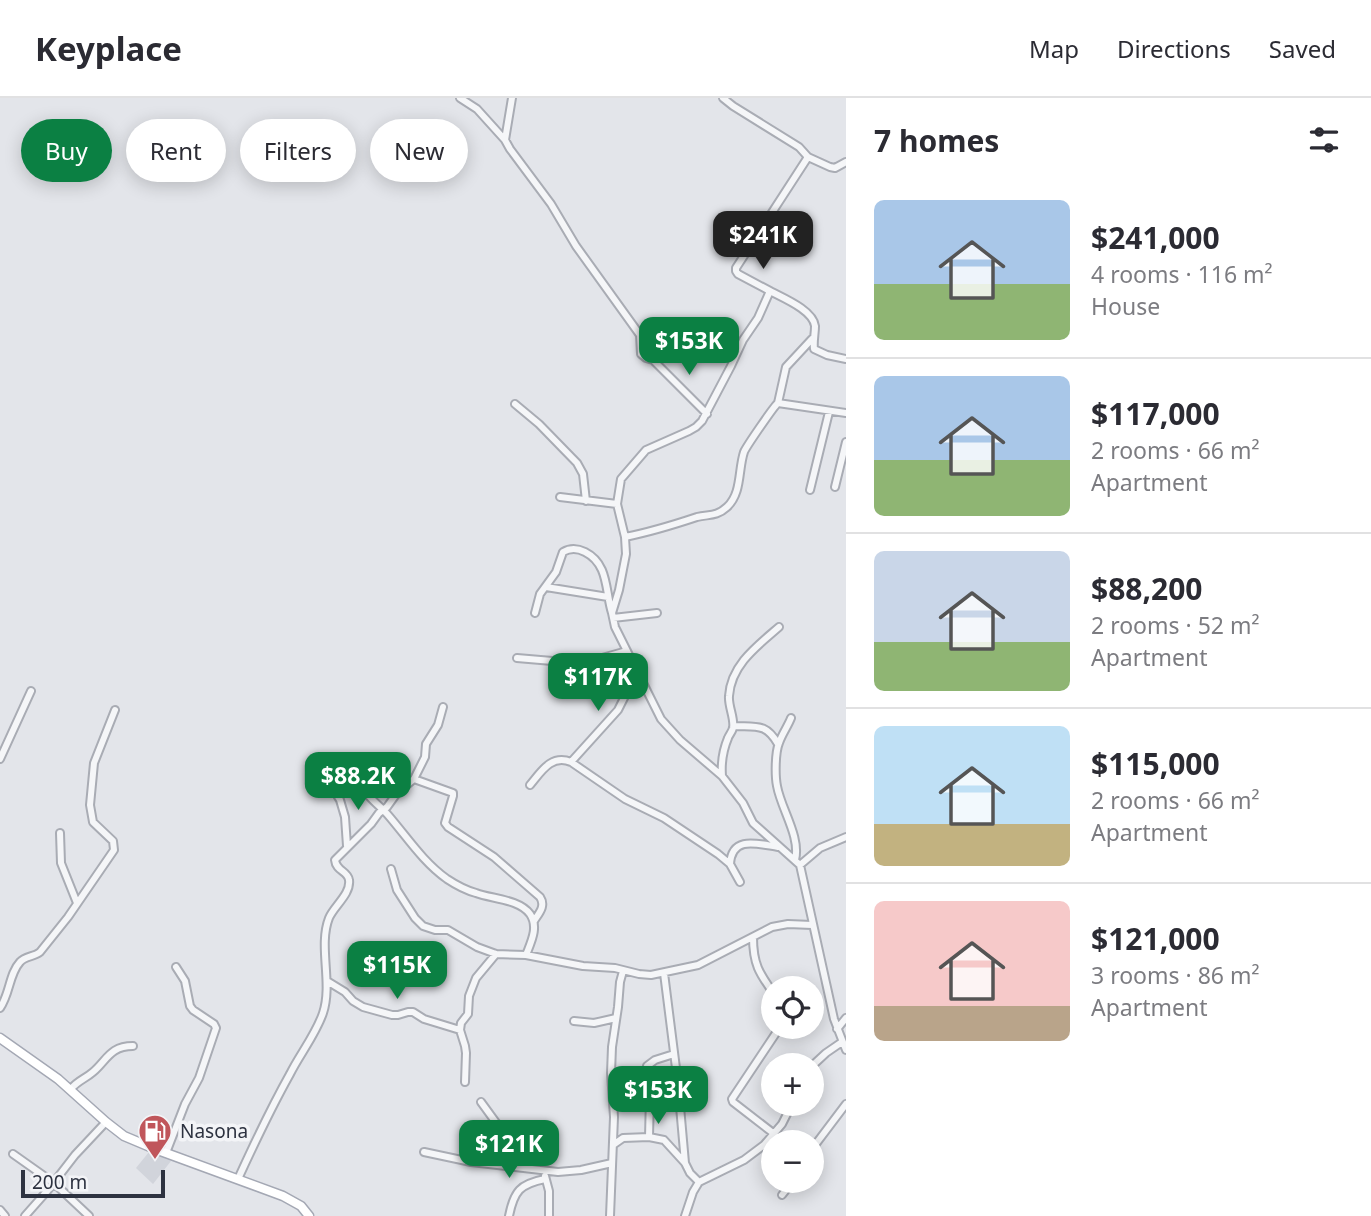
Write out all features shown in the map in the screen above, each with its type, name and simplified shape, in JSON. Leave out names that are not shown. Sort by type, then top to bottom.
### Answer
[{"type":"main road","points":[[0,1038],[71,1089],[106,1122],[130,1139],[293,1200],[309,1216]]},
{"type":"street","points":[[460,98],[477,109],[505,140],[551,204],[576,246],[640,335],[641,354],[653,360],[707,414]]},
{"type":"street","points":[[505,140],[512,98]]},
{"type":"street","points":[[723,98],[799,147],[808,156],[835,168],[846,162]]},
{"type":"street","points":[[808,156],[736,268],[738,274],[796,305],[810,316],[815,325],[814,349],[846,359]]},
{"type":"street","points":[[612,615],[625,566],[625,537],[617,504],[621,479],[641,454],[696,427],[707,414],[770,291]]},
{"type":"street","points":[[625,537],[713,515],[725,509],[735,496],[748,444],[778,403],[786,367],[814,337]]},
{"type":"street","points":[[778,403],[846,413]]},
{"type":"street","points":[[515,404],[540,424],[577,463],[583,474],[586,501]]},
{"type":"street","points":[[810,490],[830,412]]},
{"type":"street","points":[[835,486],[846,442]]},
{"type":"street","points":[[559,498],[617,504]]},
{"type":"street","points":[[535,613],[540,594],[556,572],[563,552],[576,549],[599,563],[604,572],[615,628],[661,719],[669,730],[722,776],[743,803],[753,823],[797,862]]},
{"type":"street","points":[[546,587],[608,597]]},
{"type":"street","points":[[612,615],[657,613]]},
{"type":"street","points":[[722,776],[721,764],[734,726],[729,698],[731,682],[735,672],[754,648],[779,627]]},
{"type":"street","points":[[517,658],[564,662],[595,660],[626,651]]},
{"type":"street","points":[[571,762],[618,710],[637,672]]},
{"type":"street","points":[[0,759],[32,691]]},
{"type":"street","points":[[238,1179],[277,1098],[321,1018],[326,1002],[328,924],[330,916],[346,892],[349,880],[334,860],[384,810],[397,793],[415,779],[425,757],[426,744],[438,725],[443,707]]},
{"type":"street","points":[[0,1008],[8,995],[13,973],[20,961],[40,951],[111,856],[115,845],[93,822],[90,805],[94,763],[116,710]]},
{"type":"street","points":[[791,718],[778,744],[776,785],[792,832],[837,1029],[846,1050]]},
{"type":"street","points":[[734,726],[768,730],[778,744]]},
{"type":"street","points":[[530,785],[548,762],[564,759],[571,762],[625,799],[664,818],[718,854],[730,864],[740,882]]},
{"type":"street","points":[[347,846],[345,817],[331,782],[356,776],[369,796],[444,877],[472,892],[511,902],[526,909],[534,920],[535,930],[526,955]]},
{"type":"street","points":[[415,779],[453,793],[444,823],[494,857],[540,897],[543,906],[534,920]]},
{"type":"street","points":[[60,833],[61,863],[77,903]]},
{"type":"street","points":[[797,862],[846,837]]},
{"type":"street","points":[[730,864],[734,850],[740,844],[780,847]]},
{"type":"street","points":[[391,869],[397,890],[419,924],[429,929],[447,930],[496,954],[526,955],[583,966],[615,968],[651,975],[664,973],[698,965],[779,925],[812,925]]},
{"type":"street","points":[[752,937],[753,959],[763,976]]},
{"type":"street","points":[[465,1082],[465,1046],[460,1030],[468,1014],[469,996],[475,978],[496,954]]},
{"type":"street","points":[[166,1153],[216,1028],[190,1006],[186,981],[176,967]]},
{"type":"street","points":[[610,1216],[613,1145],[612,1046],[623,971]]},
{"type":"street","points":[[664,973],[685,1163]]},
{"type":"street","points":[[327,981],[363,1007],[392,1015],[412,1012],[424,1019],[460,1030]]},
{"type":"street","points":[[574,1021],[594,1023],[616,1018]]},
{"type":"street","points":[[837,1029],[846,1018]]},
{"type":"street","points":[[770,1130],[732,1099],[772,1039]]},
{"type":"street","points":[[824,1055],[842,1042]]},
{"type":"street","points":[[71,1089],[113,1052],[125,1046],[133,1046]]},
{"type":"street","points":[[649,1138],[647,1066],[655,1060],[674,1054]]},
{"type":"street","points":[[477,1162],[478,1147],[497,1127],[481,1102]]},
{"type":"street","points":[[824,1133],[846,1104]]},
{"type":"street","points":[[25,1216],[106,1122]]},
{"type":"street","points":[[613,1131],[623,1138],[667,1141],[671,1150],[699,1182]]},
{"type":"street","points":[[613,1145],[623,1138]]},
{"type":"street","points":[[685,1216],[699,1182],[744,1160],[761,1147]]},
{"type":"street","points":[[424,1152],[454,1159],[546,1171],[569,1172],[612,1163]]},
{"type":"street","points":[[13,1154],[54,1182],[89,1216]]},
{"type":"street","points":[[546,1171],[549,1216]]},
{"type":"street","points":[[509,1216],[512,1199],[517,1191],[531,1182],[545,1179]]},
{"type":"street","points":[[0,1210],[5,1216]]},
{"type":"shaded area","points":[[149,1152],[171,1161],[153,1184],[136,1168]]},
{"type":"place","name":"Nasona","points":[[155,1161]]}]
